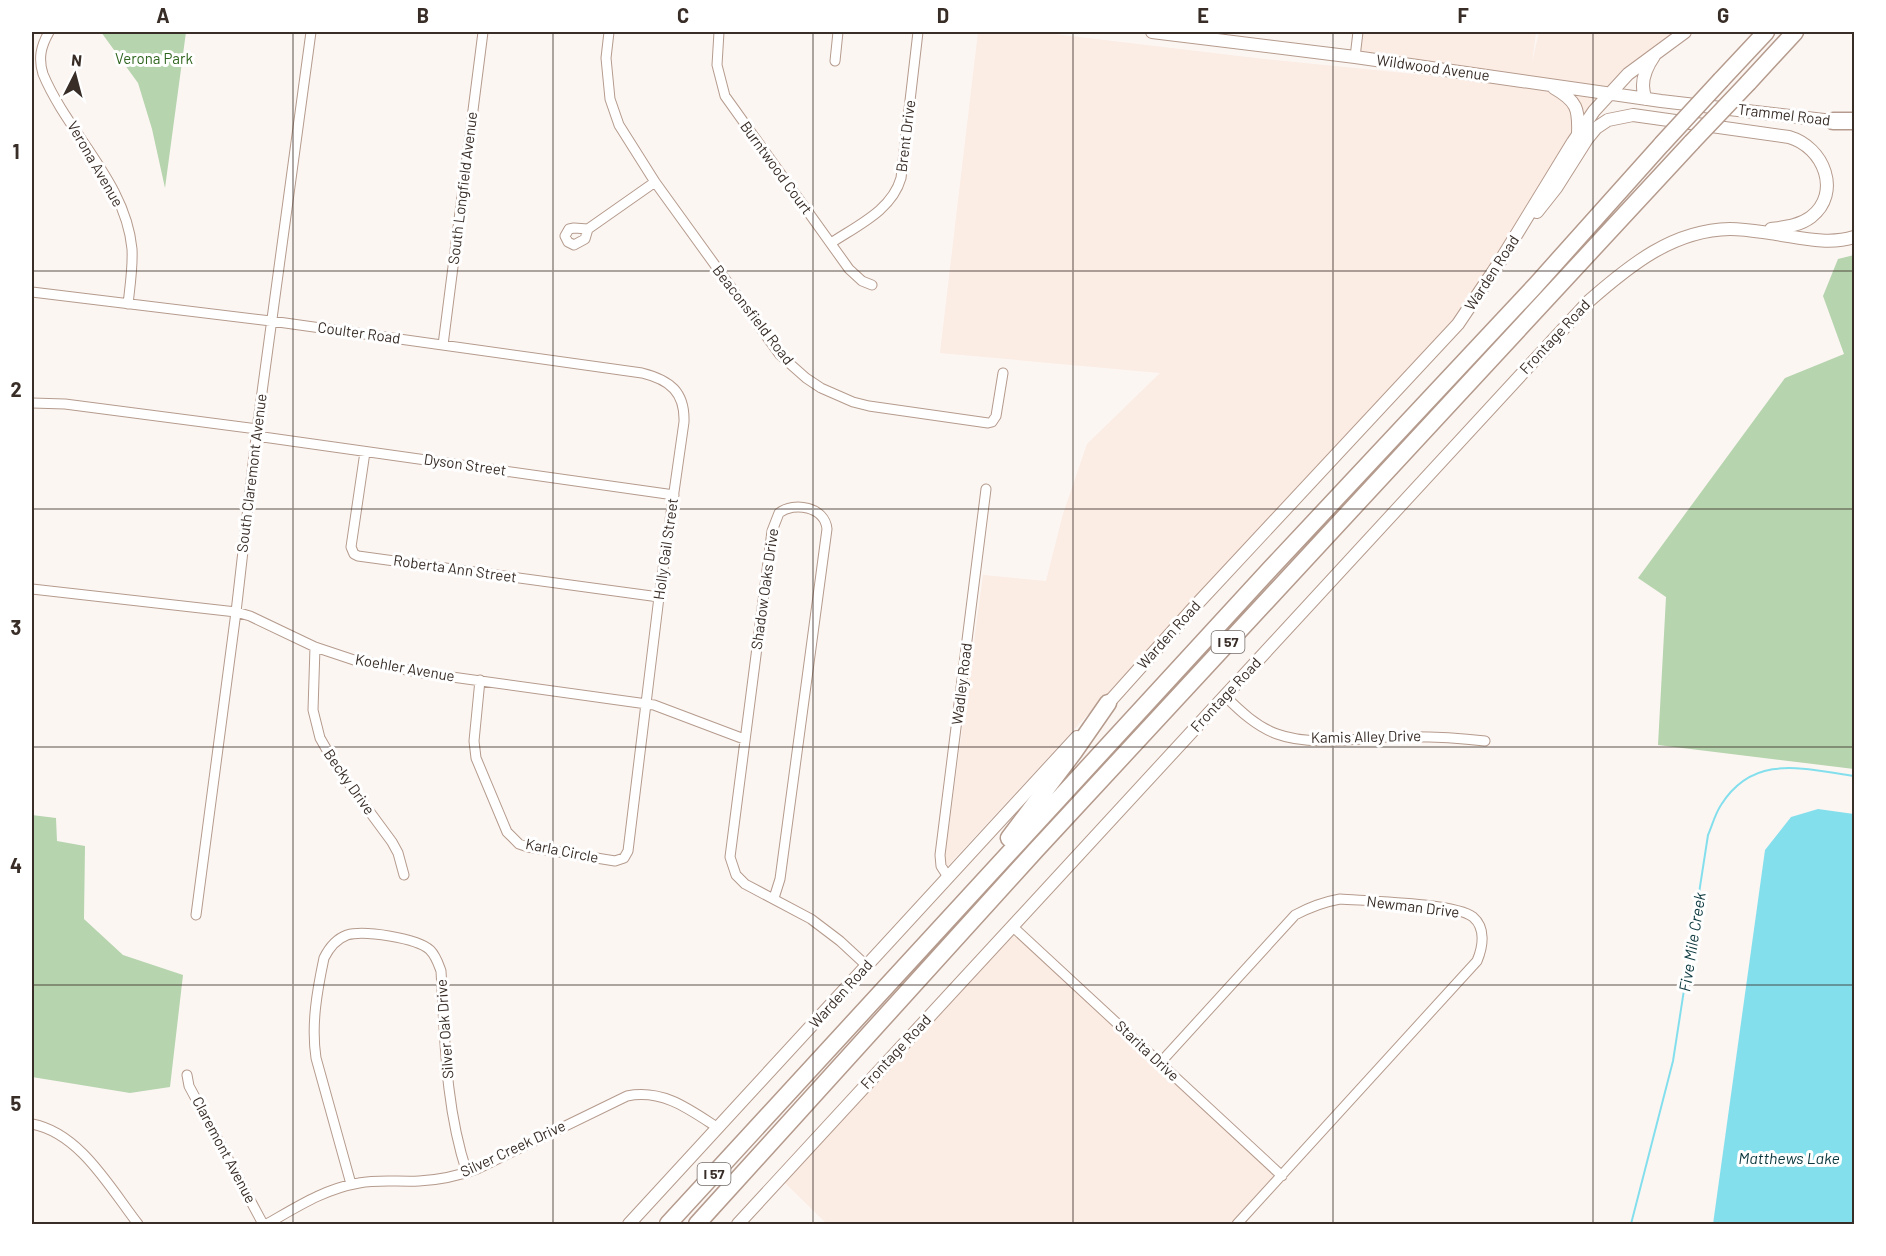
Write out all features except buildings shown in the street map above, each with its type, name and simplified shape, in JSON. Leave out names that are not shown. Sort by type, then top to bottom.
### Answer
[{"type":"highway","name":"I 57","points":[[668,1224],[1766,32]]},
{"type":"highway","name":"I 57","points":[[697,1224],[1036,850],[1795,32]]},
{"type":"highway","points":[[1833,121],[1854,123]]},
{"type":"highway","points":[[950,917],[1108,703]]},
{"type":"main road","name":"Wildwood Avenue","points":[[1152,32],[1355,57],[1714,107]]},
{"type":"main road","name":"Warden Road","points":[[630,1224],[1198,603],[1458,324],[1509,248],[1594,111],[1628,74],[1685,32]]},
{"type":"main road","points":[[1646,99],[1642,91],[1642,84],[1648,65],[1658,51]]},
{"type":"main road","points":[[1548,84],[1574,103],[1579,115],[1578,135]]},
{"type":"main road","name":"Trammel Road","points":[[1714,107],[1833,121]]},
{"type":"main road","points":[[1509,248],[1556,188],[1596,128],[1608,120],[1633,115],[1789,137],[1801,140],[1817,154],[1822,163],[1826,184],[1825,195],[1820,207],[1812,216],[1799,224],[1752,231]]},
{"type":"main road","name":"Frontage Road","points":[[738,1224],[1589,301],[1626,269],[1675,241],[1712,231],[1731,229],[1752,231]]},
{"type":"main road","points":[[1752,231],[1823,241],[1854,237]]},
{"type":"street","name":"Verona Avenue","points":[[49,32],[41,48],[43,74],[110,186],[126,221],[132,260],[128,304]]},
{"type":"street","name":"South Claremont Avenue","points":[[196,915],[271,321],[311,32]]},
{"type":"street","name":"South Longfield Avenue","points":[[443,345],[483,32]]},
{"type":"street","name":"Beaconsfield Road","points":[[609,32],[606,72],[614,109],[624,134],[655,182],[771,344],[795,369],[821,388],[844,399],[869,406],[988,423],[992,422],[996,416],[1003,373]]},
{"type":"street","name":"Burntwood Court","points":[[719,32],[717,65],[725,96],[849,269],[862,281],[872,285]]},
{"type":"street","points":[[835,62],[838,32]]},
{"type":"street","name":"Brent Drive","points":[[831,243],[882,208],[899,187],[902,178],[918,32]]},
{"type":"street","points":[[1355,57],[1358,32]]},
{"type":"street","points":[[588,229],[655,182]]},
{"type":"street","name":"Coulter Road","points":[[32,292],[271,321],[642,374],[658,377],[667,382],[679,396]]},
{"type":"street","name":"Holly Gail Street","points":[[647,704],[659,597],[684,422],[683,406],[679,396]]},
{"type":"street","name":"Dyson Street","points":[[32,403],[65,404],[365,452],[674,495]]},
{"type":"street","name":"Roberta Ann Street","points":[[365,452],[351,547],[354,554],[358,556],[659,597]]},
{"type":"street","name":"Wadley Road","points":[[948,877],[941,866],[940,855],[986,489]]},
{"type":"street","name":"Shadow Oaks Drive","points":[[774,898],[780,879],[827,527],[826,520],[817,511],[789,507],[779,513],[776,518],[744,739],[730,857],[732,866],[741,880],[759,892],[812,919],[867,966]]},
{"type":"street","name":"Koehler Avenue","points":[[32,590],[236,612],[250,616],[315,647],[376,666],[647,704],[744,739]]},
{"type":"street","name":"Becky Drive","points":[[315,647],[314,711],[320,738],[336,766],[392,842],[398,853],[404,875]]},
{"type":"street","name":"Karla Circle","points":[[480,680],[475,751],[489,793],[507,832],[519,844],[528,848],[615,861],[624,858],[628,851],[647,704]]},
{"type":"street","name":"Kamis Alley Drive","points":[[1225,696],[1266,729],[1288,737],[1332,740],[1448,736],[1485,741]]},
{"type":"street","name":"Newman Drive","points":[[1160,1063],[1295,915],[1309,907],[1340,899],[1453,908],[1474,918],[1479,925],[1482,949],[1478,961],[1237,1224]]},
{"type":"street","name":"Starita Drive","points":[[1012,926],[1282,1176]]},
{"type":"street","name":"Silver Oak Drive","points":[[351,1184],[316,1058],[313,1039],[324,958],[328,949],[337,940],[353,934],[411,941],[429,949],[437,959],[441,971],[450,1105],[454,1129],[467,1173]]},
{"type":"street","name":"Claremont Avenue","points":[[187,1075],[189,1086],[265,1224]]},
{"type":"street","name":"Silver Creek Drive","points":[[265,1224],[320,1194],[351,1184],[371,1181],[433,1180],[467,1173],[617,1100],[636,1094],[652,1094],[669,1098],[718,1128]]},
{"type":"street","points":[[32,1124],[55,1131],[76,1145],[138,1224]]},
{"type":"shaded area","points":[[978,32],[1037,32],[1264,59],[1593,92],[1355,57],[1357,32],[1536,32],[1532,63],[1539,32],[1686,32],[1611,94],[1483,288],[943,871],[983,575],[1046,581],[1063,514],[1087,444],[1160,373],[940,353]]},
{"type":"shaded area","points":[[1012,926],[1282,1176],[1237,1224],[827,1224],[780,1178]]},
{"type":"green space","name":"Verona Park","points":[[101,32],[186,32],[165,188],[152,129],[138,83]]},
{"type":"green space","points":[[1854,255],[1854,769],[1658,745],[1666,597],[1638,578],[1785,378],[1844,354],[1823,296],[1838,259]]},
{"type":"green space","points":[[32,815],[56,818],[57,841],[85,846],[84,919],[123,955],[183,975],[170,1087],[130,1093],[32,1077]]},
{"type":"water","name":"Matthews Lake","points":[[1818,809],[1854,814],[1854,1224],[1713,1224],[1765,850],[1791,817]]},
{"type":"waterway","name":"Five Mile Creek","points":[[1631,1224],[1673,1061],[1708,835],[1717,812],[1734,789],[1764,771],[1798,768],[1854,776]]}]
